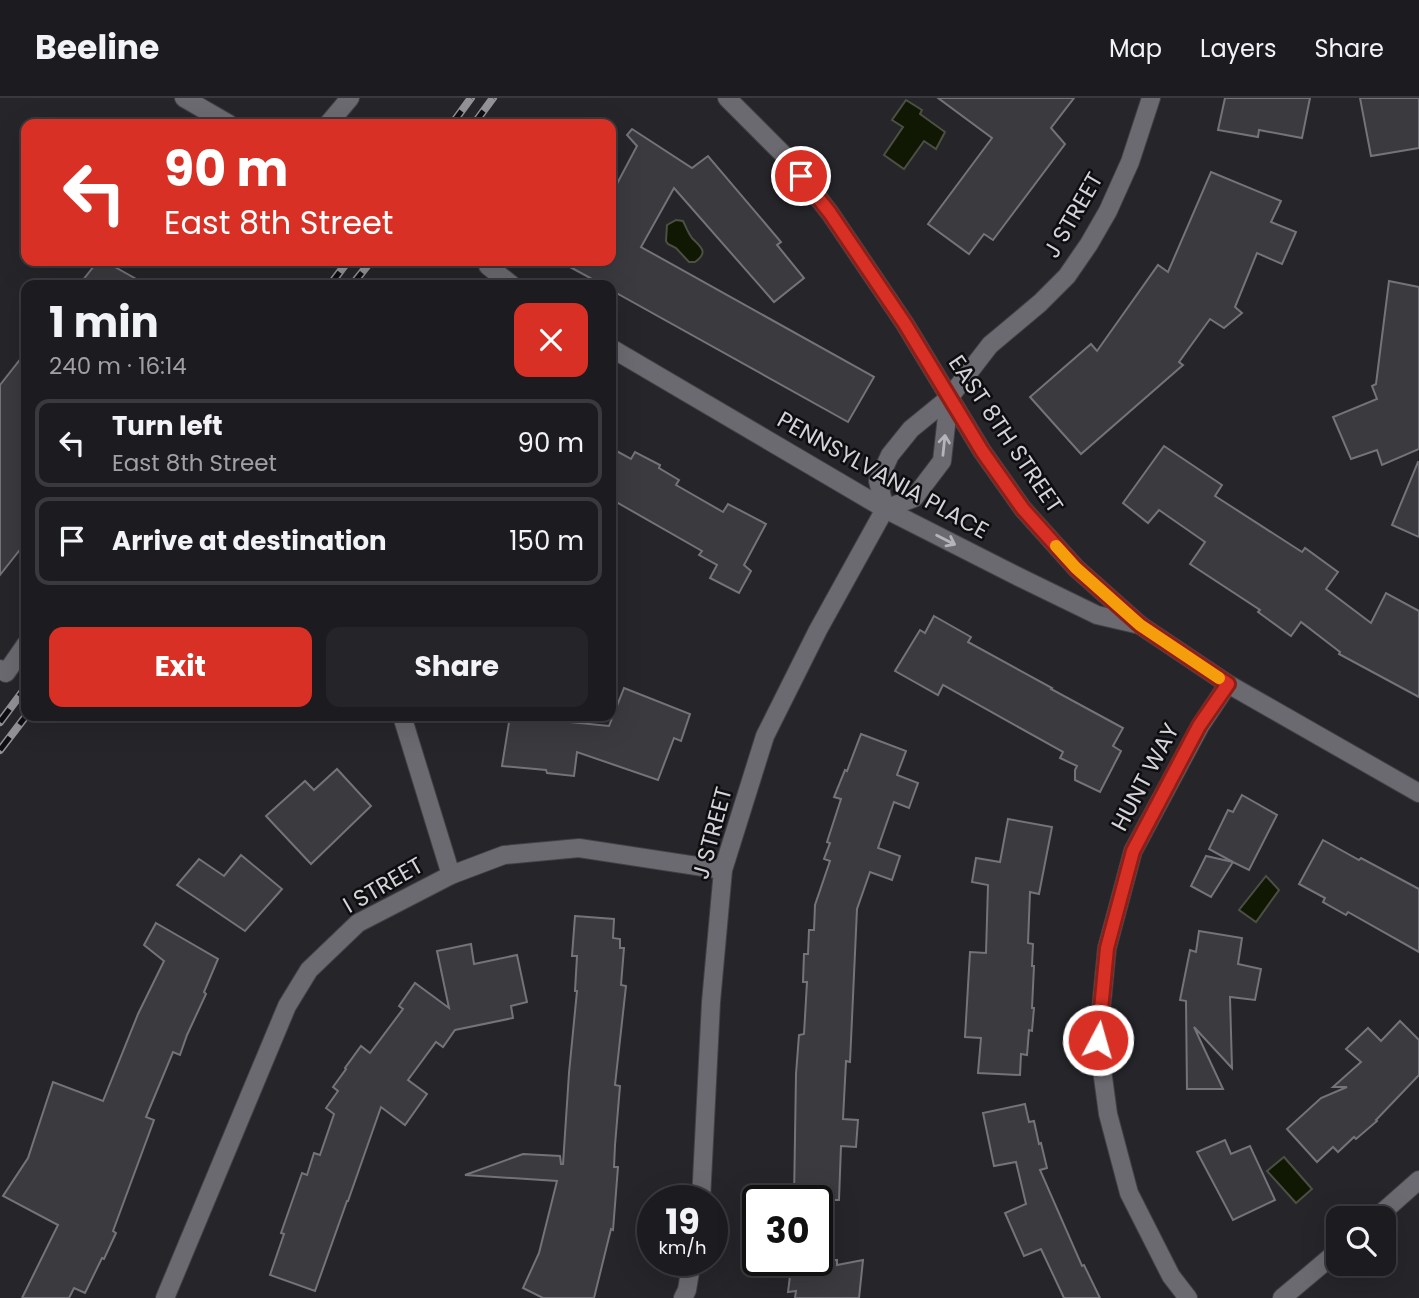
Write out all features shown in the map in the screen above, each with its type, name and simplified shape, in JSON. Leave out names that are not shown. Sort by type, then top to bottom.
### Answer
[{"type":"street","points":[[184,98],[220,119]]},
{"type":"street","points":[[332,119],[350,98]]},
{"type":"street","name":"EAST 8TH STREET","points":[[727,98],[786,157],[830,213],[905,324],[982,451],[1023,509],[1076,568],[1140,625],[1228,684],[1419,793]]},
{"type":"street","name":"J STREET","points":[[702,1185],[711,1002],[723,870],[765,737],[818,630],[885,509],[878,481],[890,455],[911,429],[949,398],[990,345],[1040,303],[1066,276],[1108,211],[1130,162],[1151,98]]},
{"type":"street","points":[[488,266],[506,280]]},
{"type":"street","name":"PENNSYLVANIA PLACE","points":[[616,351],[885,509],[1097,615],[1140,625]]},
{"type":"street","points":[[885,509],[914,498],[942,461],[949,398]]},
{"type":"street","points":[[0,669],[6,673],[21,651]]},
{"type":"street","name":"HUNT WAY","points":[[1188,1298],[1171,1276],[1129,1193],[1108,1114],[1098,1040],[1107,948],[1133,851],[1199,726],[1228,684]]},
{"type":"street","points":[[404,721],[451,875]]},
{"type":"street","name":"I STREET","points":[[165,1298],[287,1006],[309,970],[358,923],[451,875],[504,856],[579,848],[723,870]]},
{"type":"street","points":[[1390,1206],[1419,1180]]},
{"type":"street","points":[[1282,1298],[1326,1261]]},
{"type":"street","points":[[683,1298],[689,1276]]},
{"type":"shaded area","points":[[906,100],[922,110],[920,114],[945,132],[936,149],[924,141],[904,169],[884,155],[903,127],[892,120]]},
{"type":"shaded area","points":[[676,220],[683,221],[701,247],[702,255],[695,262],[689,262],[666,241],[667,225]]},
{"type":"shaded area","points":[[1266,876],[1279,890],[1256,922],[1239,910]]},
{"type":"shaded area","points":[[1284,1157],[1312,1189],[1296,1203],[1267,1171]]},
{"type":"building","points":[[938,98],[1074,98],[1051,128],[1065,144],[993,240],[984,234],[969,254],[928,224],[992,138]]},
{"type":"building","points":[[1225,98],[1310,98],[1302,138],[1259,130],[1258,137],[1218,130]]},
{"type":"building","points":[[1360,98],[1419,98],[1419,148],[1371,156]]},
{"type":"building","points":[[632,129],[692,168],[708,156],[781,242],[777,245],[804,278],[774,302],[674,188],[641,247],[874,377],[848,422],[616,293],[616,280],[594,280],[568,266],[616,266],[616,186],[637,146],[627,135]]},
{"type":"building","points":[[1211,172],[1281,201],[1271,222],[1296,232],[1282,264],[1257,253],[1235,307],[1242,313],[1224,328],[1210,319],[1179,362],[1183,365],[1081,454],[1030,397],[1091,344],[1097,351],[1158,265],[1168,272]]},
{"type":"building","points":[[94,266],[113,266],[138,280],[83,280]]},
{"type":"building","points":[[1389,281],[1419,287],[1419,449],[1382,465],[1377,450],[1351,459],[1333,417],[1377,399],[1372,386],[1376,384]]},
{"type":"building","points":[[21,358],[21,548],[0,575],[0,385]]},
{"type":"building","points":[[1164,446],[1222,485],[1215,496],[1302,552],[1305,548],[1338,572],[1326,589],[1371,623],[1386,593],[1419,611],[1419,697],[1339,654],[1340,652],[1301,622],[1291,636],[1258,612],[1260,610],[1190,564],[1205,542],[1159,510],[1148,523],[1123,503]]},
{"type":"building","points":[[616,451],[631,459],[635,452],[660,465],[659,468],[679,480],[676,485],[723,512],[728,504],[766,524],[744,565],[751,571],[739,593],[710,578],[717,565],[699,555],[702,551],[616,502]]},
{"type":"building","points":[[1419,462],[1419,537],[1392,525]]},
{"type":"building","points":[[934,616],[971,637],[968,642],[1123,728],[1113,746],[1121,751],[1100,792],[1075,780],[1077,766],[1060,758],[1063,752],[943,685],[938,695],[895,671],[920,630],[925,633]]},
{"type":"building","points":[[624,688],[690,714],[681,741],[674,738],[658,780],[577,752],[574,776],[502,766],[509,721],[560,721],[609,726],[611,721],[616,721],[616,708]]},
{"type":"building","points":[[861,734],[906,751],[897,775],[918,783],[909,808],[894,802],[878,848],[900,856],[892,880],[870,872],[857,909],[850,1062],[846,1061],[843,1119],[858,1120],[856,1147],[841,1146],[839,1200],[833,1200],[833,1185],[794,1185],[796,1074],[799,1035],[804,1034],[807,982],[803,982],[804,954],[808,954],[809,930],[814,930],[815,905],[830,861],[824,859],[830,843],[827,842],[841,799],[834,797],[845,770],[847,771]]},
{"type":"building","points":[[337,769],[371,806],[311,864],[266,816],[305,781],[314,790]]},
{"type":"building","points":[[1242,795],[1277,815],[1249,870],[1209,849],[1228,810],[1233,812]]},
{"type":"building","points":[[1008,819],[1052,827],[1039,894],[1030,892],[1028,943],[1033,944],[1034,1008],[1027,1055],[1021,1054],[1020,1075],[978,1073],[981,1038],[965,1037],[970,952],[986,953],[988,885],[972,882],[976,858],[1000,862]]},
{"type":"building","points":[[1323,840],[1419,889],[1419,952],[1348,912],[1346,915],[1323,902],[1325,898],[1299,884]]},
{"type":"building","points":[[241,855],[282,889],[245,931],[177,885],[199,859],[224,876]]},
{"type":"building","points":[[1206,856],[1233,862],[1211,897],[1191,886]]},
{"type":"building","points":[[575,916],[614,919],[613,938],[620,939],[620,948],[624,948],[621,985],[626,986],[615,1085],[620,1086],[615,1145],[614,1167],[618,1167],[613,1230],[611,1229],[594,1298],[543,1298],[523,1288],[539,1253],[557,1181],[465,1175],[523,1154],[560,1156],[563,1164],[577,991],[577,956],[572,956]]},
{"type":"building","points":[[156,923],[218,959],[204,992],[206,994],[180,1055],[173,1052],[146,1117],[154,1120],[113,1231],[116,1233],[85,1293],[74,1288],[69,1298],[22,1298],[58,1225],[3,1196],[28,1158],[53,1082],[103,1101],[138,1014],[164,961],[144,945]]},
{"type":"building","points":[[1199,931],[1242,938],[1238,964],[1261,969],[1255,1000],[1230,997],[1232,1068],[1194,1027],[1223,1089],[1187,1089],[1186,1001],[1180,1000],[1190,950],[1196,952]]},
{"type":"building","points":[[471,944],[474,964],[517,955],[527,1002],[511,1006],[513,1018],[455,1030],[443,1047],[436,1042],[408,1080],[427,1094],[405,1125],[381,1107],[315,1291],[270,1275],[302,1173],[307,1175],[314,1153],[320,1155],[334,1114],[326,1108],[338,1091],[333,1087],[361,1046],[370,1053],[403,1009],[399,1006],[415,983],[449,1008],[437,951]]},
{"type":"building","points":[[1400,1021],[1419,1040],[1419,1075],[1377,1121],[1356,1139],[1354,1137],[1338,1152],[1333,1147],[1317,1162],[1287,1129],[1321,1098],[1347,1087],[1333,1087],[1361,1062],[1346,1049],[1368,1028],[1381,1041]]},
{"type":"building","points":[[1025,1104],[1029,1122],[1034,1121],[1047,1168],[1040,1170],[1082,1266],[1084,1265],[1100,1298],[1064,1298],[1041,1249],[1024,1256],[1005,1213],[1026,1204],[1016,1162],[994,1166],[983,1113]]},
{"type":"building","points":[[1225,1140],[1231,1154],[1250,1146],[1275,1200],[1233,1220],[1197,1152]]},
{"type":"building","points":[[833,1260],[837,1260],[837,1265],[863,1260],[859,1298],[795,1298],[796,1291],[788,1292],[790,1276],[833,1276]]},
{"type":"railway","points":[[456,119],[471,98]]},
{"type":"railway","points":[[478,119],[493,98]]},
{"type":"railway","points":[[334,280],[344,266]]},
{"type":"railway","points":[[356,280],[367,266]]},
{"type":"railway","points":[[0,722],[21,694]]},
{"type":"railway","points":[[0,750],[22,721]]},
{"type":"slow traffic","points":[[1056,546],[1076,568],[1140,625],[1219,678]]},
{"type":"route","points":[[801,176],[830,213],[905,324],[982,451],[1023,509],[1076,568],[1140,625],[1228,684],[1199,726],[1133,851],[1107,948],[1098,1040]]}]
